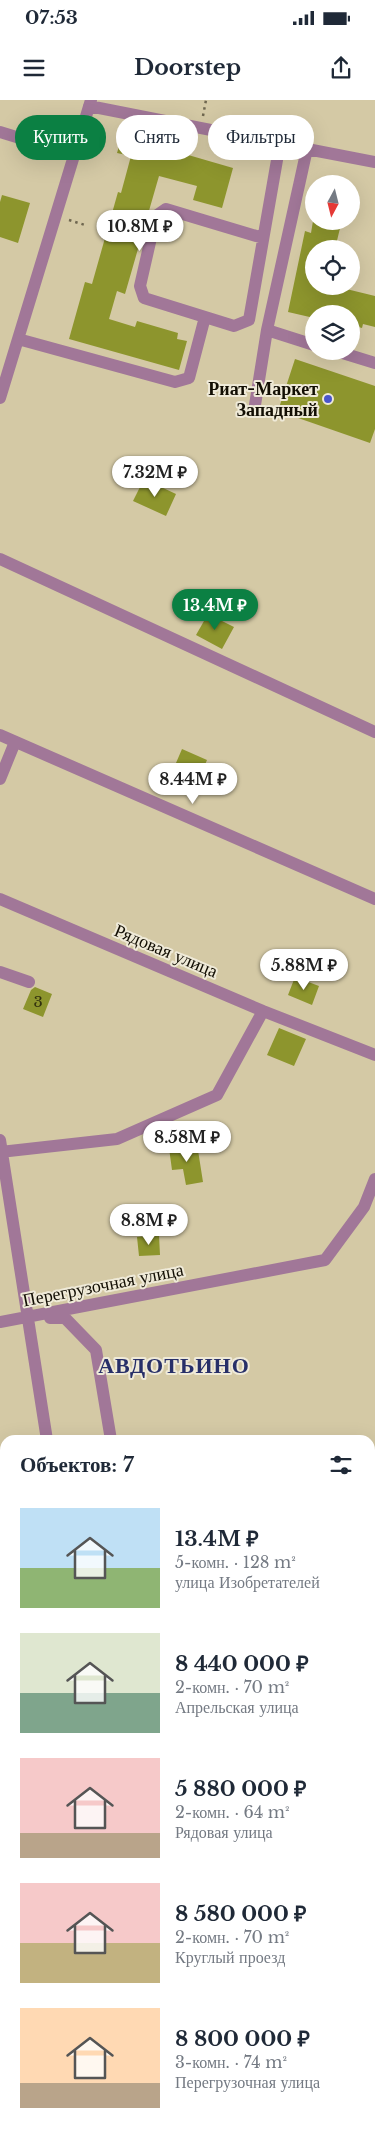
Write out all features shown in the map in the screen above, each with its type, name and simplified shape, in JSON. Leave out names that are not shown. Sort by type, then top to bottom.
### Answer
[{"type":"street","points":[[86,115],[90,103],[208,128]]},
{"type":"street","points":[[0,132],[15,137]]},
{"type":"street","points":[[314,150],[375,162]]},
{"type":"street","points":[[0,396],[72,160]]},
{"type":"street","points":[[263,238],[166,209],[156,216],[140,286],[144,298],[234,326],[249,320],[277,160]]},
{"type":"street","points":[[255,405],[266,330],[305,160]]},
{"type":"street","points":[[18,339],[175,382],[189,378],[205,317]]},
{"type":"street","points":[[266,330],[305,342]]},
{"type":"street","points":[[360,358],[375,363]]},
{"type":"street","points":[[0,558],[375,732]]},
{"type":"street","points":[[0,735],[375,899]]},
{"type":"street","points":[[0,780],[15,742]]},
{"type":"street","name":"Рядовая улица","points":[[0,899],[263,1012],[375,1055]]},
{"type":"street","points":[[0,972],[29,982]]},
{"type":"street","points":[[47,1435],[1,1148],[116,1139],[217,1095],[263,1012]]},
{"type":"street","name":"Перегрузочная улица","points":[[0,1322],[326,1260],[369,1209],[375,1179]]},
{"type":"street","points":[[27,1318],[65,1318],[96,1350],[110,1435]]},
{"type":"path","points":[[69,220],[85,225]]},
{"type":"building","points":[[198,158],[233,168],[222,208],[193,200],[197,186],[159,176],[125,294],[117,291],[109,319],[135,327],[137,321],[178,333],[177,339],[187,341],[179,370],[69,339],[85,282],[92,284],[118,192],[121,193],[130,160],[198,160]]},
{"type":"building","points":[[2,195],[30,203],[18,243],[0,237],[0,202]]},
{"type":"building","points":[[312,230],[340,230],[337,240],[305,240],[305,295],[360,295],[360,292],[375,296],[375,327],[363,324],[362,328],[360,327],[360,305],[305,305],[305,316],[288,312],[305,231],[311,233]]},
{"type":"building","name":"Риат-Маркет Западный","points":[[295,359],[375,386],[375,429],[370,443],[278,411]]},
{"type":"building","points":[[144,479],[176,494],[166,516],[133,501]]},
{"type":"building","points":[[208,614],[234,627],[222,649],[196,635]]},
{"type":"building","points":[[182,749],[207,760],[195,788],[170,777]]},
{"type":"building","points":[[295,977],[319,986],[312,1005],[288,995]]},
{"type":"building","points":[[35,987],[52,994],[43,1017],[23,1009],[31,990]]},
{"type":"building","points":[[279,1028],[306,1039],[294,1066],[267,1055]]},
{"type":"building","points":[[197,1144],[203,1182],[186,1185],[183,1169],[172,1170],[169,1148]]},
{"type":"building","points":[[159,1235],[160,1255],[139,1256],[137,1237]]},
{"type":"place","name":"Риат-Маркет Западный","points":[[328,399]]},
{"type":"district","name":"АВДОТЬИНО","points":[[174,1365]]}]
